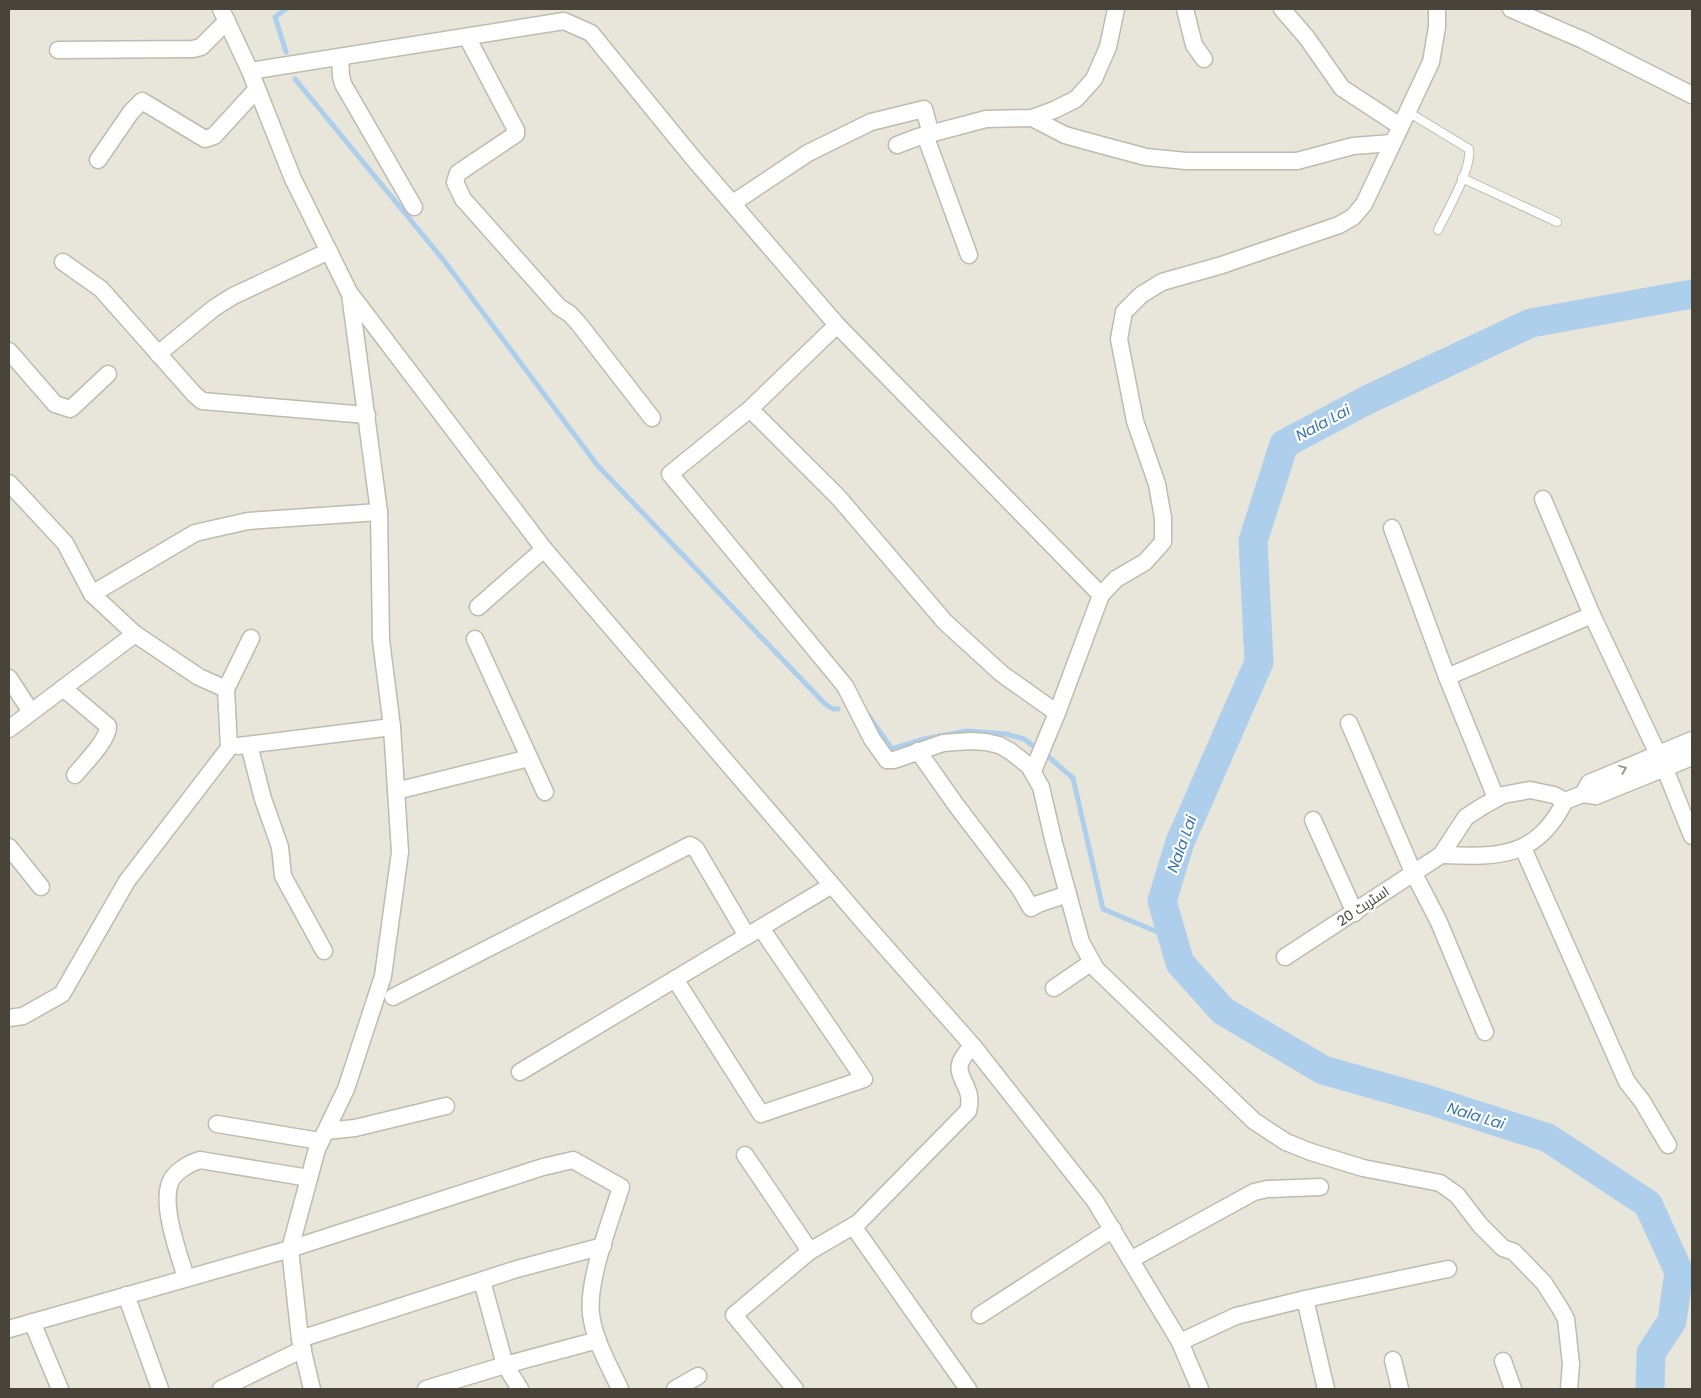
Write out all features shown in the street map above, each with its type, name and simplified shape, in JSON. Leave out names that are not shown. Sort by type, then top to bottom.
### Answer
[{"type":"street","points":[[897,145],[986,119],[1032,118],[1076,99],[1094,79],[1108,47],[1116,9]]},
{"type":"street","points":[[1185,9],[1194,45],[1204,59]]},
{"type":"street","points":[[1282,9],[1307,38],[1342,88],[1404,119]]},
{"type":"street","points":[[1033,771],[1101,595],[1116,579],[1145,562],[1163,542],[1163,518],[1158,484],[1135,421],[1119,338],[1124,312],[1141,295],[1162,282],[1222,265],[1330,228],[1354,217],[1364,204],[1431,62],[1438,27],[1437,9]]},
{"type":"street","points":[[1510,9],[1583,40],[1692,95]]},
{"type":"street","points":[[58,50],[193,49],[201,47],[224,15],[250,71],[293,179],[350,294],[544,549],[832,885],[973,1046],[1096,1201],[1180,1342],[1200,1389]]},
{"type":"street","points":[[250,71],[564,21],[591,33],[693,158],[837,324],[1101,595]]},
{"type":"street","points":[[467,37],[516,130],[516,134],[458,174],[455,182],[463,199],[559,307],[570,314],[579,324],[652,418]]},
{"type":"street","points":[[340,57],[343,84],[414,207]]},
{"type":"street","points":[[98,160],[131,112],[142,101],[205,139],[214,136],[257,89]]},
{"type":"street","points":[[733,204],[808,153],[871,122],[924,108],[928,135],[969,255]]},
{"type":"street","points":[[1032,118],[1065,134],[1090,142],[1146,157],[1186,161],[1297,161],[1353,146],[1392,143]]},
{"type":"street","points":[[158,354],[214,308],[233,296],[329,251]]},
{"type":"street","points":[[63,262],[101,289],[202,401],[367,415]]},
{"type":"street","points":[[312,1389],[302,1344],[290,1249],[316,1149],[346,1089],[383,976],[400,852],[392,727],[381,640],[379,512],[350,294]]},
{"type":"street","points":[[837,324],[750,409],[670,474],[846,686],[872,738],[887,760],[894,760],[943,743],[970,741],[986,742],[1010,751],[1030,766],[1041,787],[1081,942],[1096,969],[1254,1121],[1278,1137],[1311,1152],[1363,1168],[1440,1183],[1457,1195],[1480,1226],[1504,1248],[1514,1252],[1544,1283],[1566,1319],[1571,1364],[1569,1389]]},
{"type":"street","points":[[9,351],[55,404],[62,408],[70,409],[108,374]]},
{"type":"street","points":[[750,409],[839,498],[945,622],[1002,674],[1057,713]]},
{"type":"street","points":[[9,483],[65,543],[92,594],[135,634],[199,677],[226,689]]},
{"type":"street","points":[[1544,499],[1592,616],[1666,769],[1692,836]]},
{"type":"street","points":[[92,594],[195,533],[248,521],[379,512]]},
{"type":"street","points":[[1392,528],[1447,677],[1496,798]]},
{"type":"street","points":[[478,607],[544,549]]},
{"type":"street","points":[[1447,677],[1592,616]]},
{"type":"street","points":[[9,729],[135,634]]},
{"type":"street","points":[[9,1018],[23,1016],[62,994],[127,881],[229,748],[226,689],[251,638]]},
{"type":"street","points":[[475,639],[545,792]]},
{"type":"street","points":[[9,678],[32,712]]},
{"type":"street","points":[[63,688],[108,726],[108,731],[89,759],[75,775]]},
{"type":"street","points":[[1349,723],[1414,872],[1438,920],[1485,1032]]},
{"type":"street","points":[[229,748],[392,727]]},
{"type":"street","points":[[1583,794],[1589,783],[1692,740]]},
{"type":"street","points":[[249,745],[263,799],[280,847],[283,876],[324,951]]},
{"type":"street","points":[[918,751],[1032,908],[1038,904],[1068,894]]},
{"type":"street","points":[[1441,855],[1494,854],[1523,848],[1545,832],[1565,801],[1583,794],[1596,796],[1692,757]]},
{"type":"street","points":[[396,791],[529,758]]},
{"type":"street","name":"اسٹریٹ 20","points":[[1285,957],[1441,855],[1466,817],[1503,794],[1530,790],[1554,795],[1565,801]]},
{"type":"street","points":[[1313,820],[1355,913]]},
{"type":"street","points":[[393,997],[690,845],[696,849],[754,932],[864,1079],[761,1114],[675,979]]},
{"type":"street","points":[[9,847],[41,886]]},
{"type":"street","points":[[1523,848],[1627,1082],[1642,1100],[1668,1145]]},
{"type":"street","points":[[520,1072],[832,885]]},
{"type":"street","points":[[1054,988],[1092,962]]},
{"type":"street","points":[[795,1389],[734,1315],[810,1251],[853,1226],[968,1111],[970,1095],[959,1070],[963,1055],[973,1046]]},
{"type":"street","points":[[217,1124],[323,1136],[446,1106]]},
{"type":"street","points":[[745,1155],[810,1251]]},
{"type":"street","points":[[186,1278],[166,1201],[170,1182],[191,1162],[200,1160],[309,1178]]},
{"type":"street","points":[[9,1329],[290,1249],[543,1167],[573,1160],[580,1162],[621,1186],[602,1246],[592,1290],[591,1305],[591,1313],[598,1340],[620,1389]]},
{"type":"street","points":[[1132,1260],[1254,1192],[1267,1189],[1320,1187]]},
{"type":"street","points":[[853,1226],[968,1389]]},
{"type":"street","points":[[980,1315],[1113,1229]]},
{"type":"street","points":[[221,1389],[302,1344],[482,1281],[602,1246]]},
{"type":"street","points":[[1180,1342],[1236,1316],[1305,1299],[1448,1269]]},
{"type":"street","points":[[482,1281],[505,1364],[520,1389]]},
{"type":"street","points":[[126,1295],[160,1389]]},
{"type":"street","points":[[1305,1299],[1326,1389]]},
{"type":"street","points":[[32,1322],[60,1389]]},
{"type":"street","points":[[426,1389],[505,1364],[598,1340]]},
{"type":"street","points":[[1393,1360],[1400,1389]]},
{"type":"street","points":[[1503,1361],[1513,1389]]},
{"type":"street","points":[[675,1389],[698,1376]]},
{"type":"lane","points":[[1404,119],[1469,149],[1469,160],[1438,230]]},
{"type":"lane","points":[[1462,178],[1557,222]]},
{"type":"shaded area","points":[[9,9],[1692,9],[1692,1389],[9,1389]]},
{"type":"waterway","points":[[286,9],[275,17],[286,52]]},
{"type":"waterway","points":[[295,79],[445,262],[598,466],[825,704],[833,709],[838,709]]},
{"type":"waterway","name":"Nala Lai","points":[[1650,1389],[1651,1353],[1672,1321],[1679,1272],[1648,1204],[1548,1138],[1429,1100],[1323,1070],[1223,1011],[1180,963],[1162,901],[1180,842],[1259,662],[1253,541],[1284,444],[1367,400],[1531,323],[1692,294]]},
{"type":"waterway","points":[[868,715],[892,749],[924,739],[967,731],[1006,734],[1024,739],[1073,778],[1103,909],[1174,939]]}]
